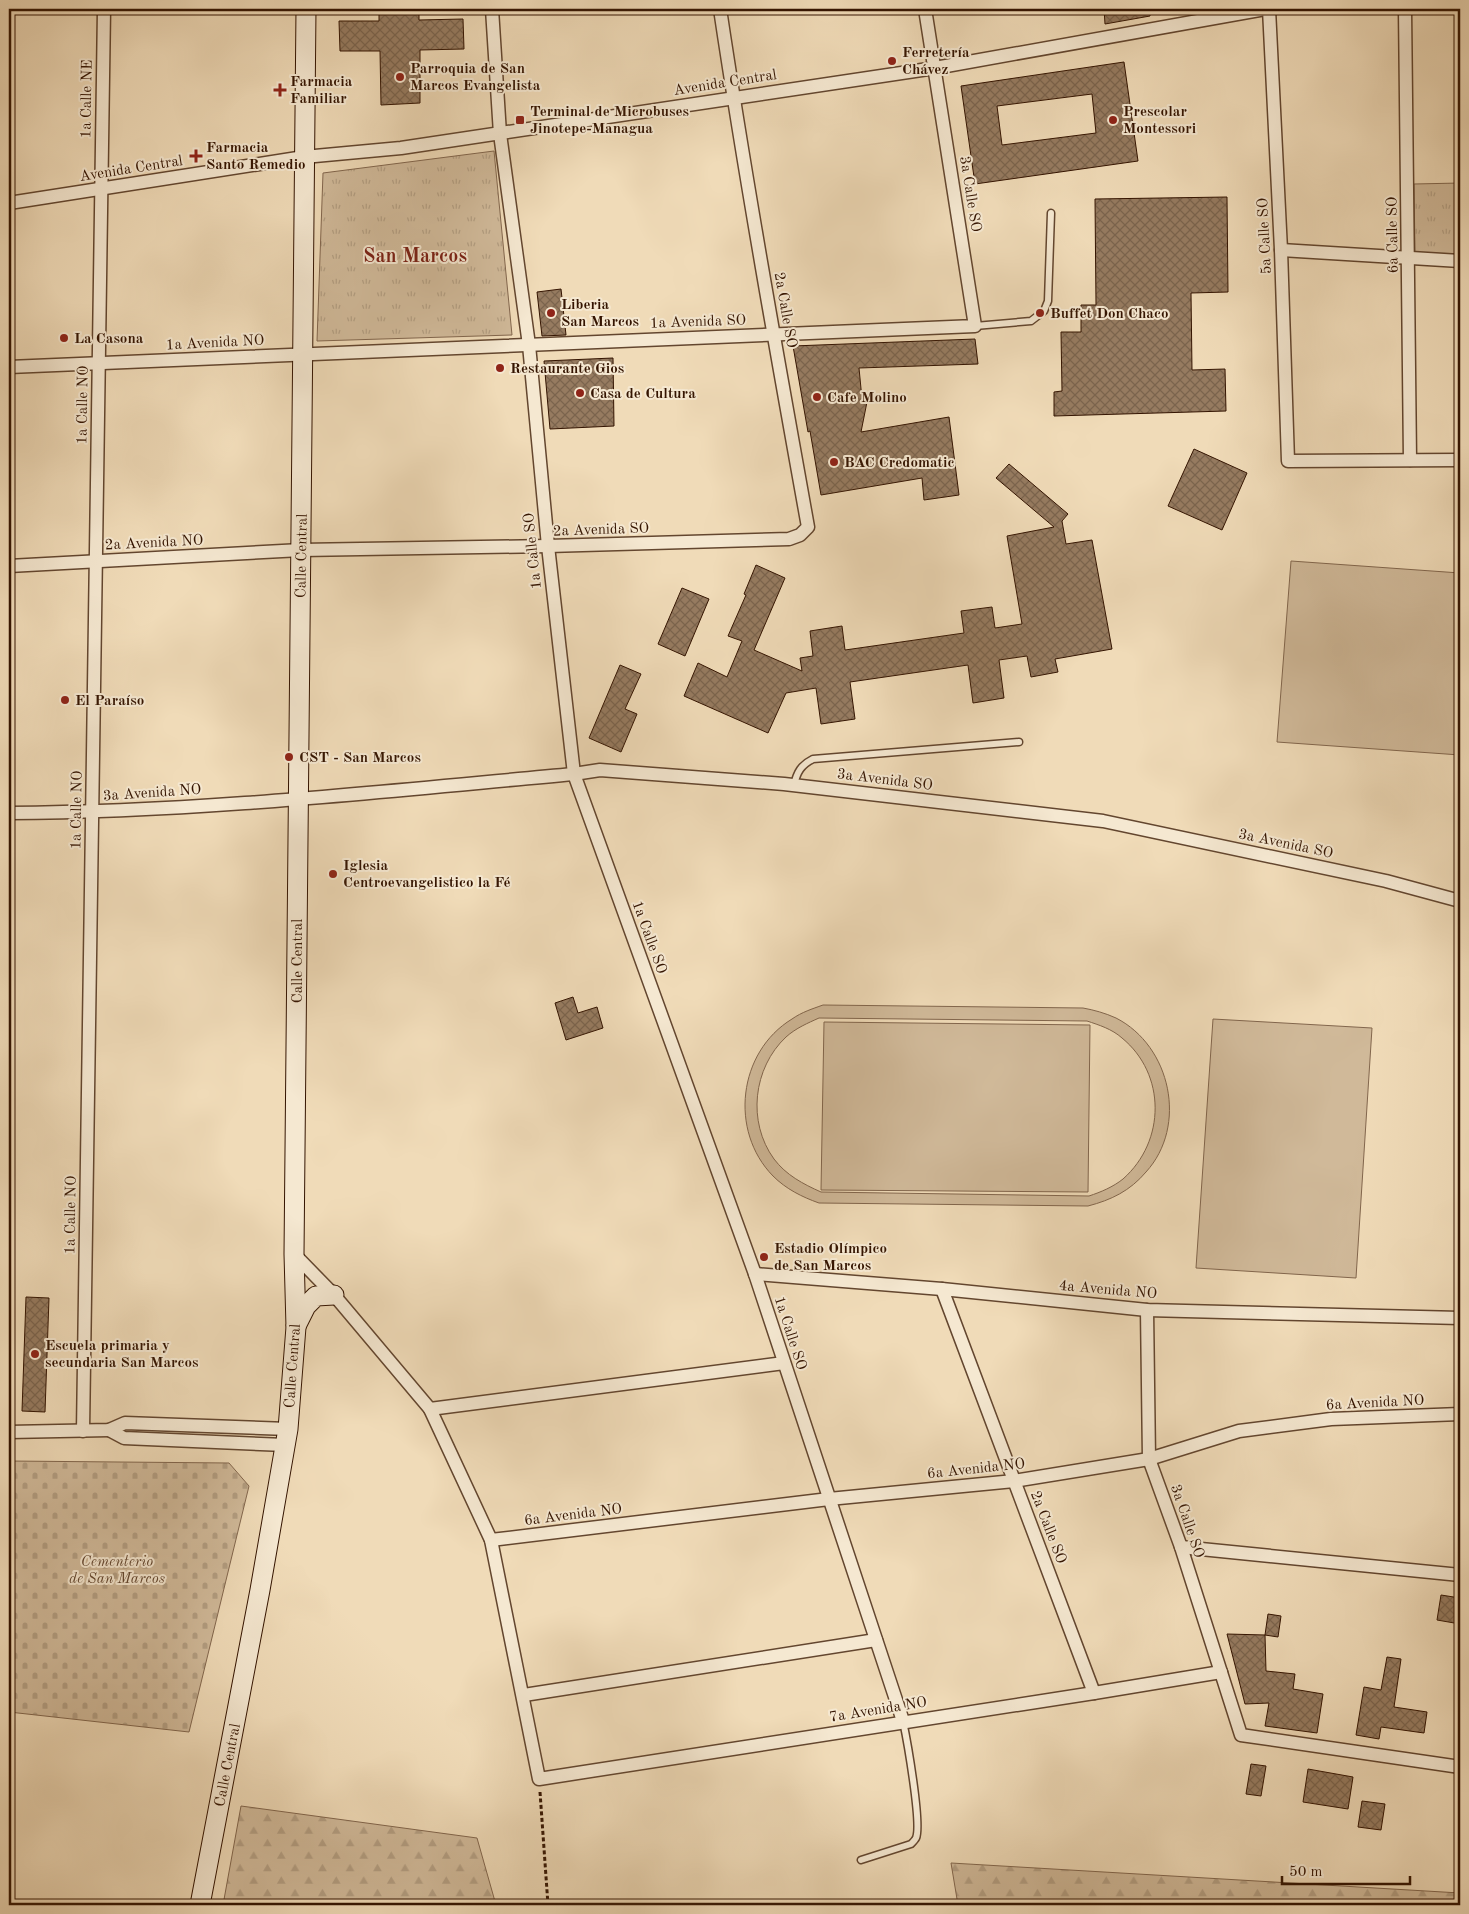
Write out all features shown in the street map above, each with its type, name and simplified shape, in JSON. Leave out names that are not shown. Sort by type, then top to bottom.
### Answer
[{"type":"main road","name":"Calle Central","points":[[200,1905],[258,1600],[286,1437],[296,1327],[294,1254],[306,9]]},
{"type":"main road","points":[[296,1327],[306,1306],[316,1296],[334,1295]]},
{"type":"street","name":"1a Calle NE","points":[[101,190],[104,9]]},
{"type":"street","name":"1a Calle SO","points":[[492,9],[500,134],[529,345],[548,546],[574,774],[755,1274],[903,1721]]},
{"type":"street","name":"2a Calle SO","points":[[720,9],[733,97],[808,527]]},
{"type":"street","name":"3a Calle SO","points":[[925,9],[975,326]]},
{"type":"street","name":"Avenida Central","points":[[9,204],[304,157],[401,148],[935,68],[1267,9]]},
{"type":"street","name":"5a Calle SO","points":[[1267,9],[1281,250],[1288,461],[1410,460]]},
{"type":"street","name":"6a Calle SO","points":[[1405,9],[1410,460]]},
{"type":"street","name":"1a Calle NO","points":[[83,1431],[101,190]]},
{"type":"street","points":[[1281,250],[1460,261]]},
{"type":"street","name":"1a Avenida SO","points":[[302,354],[975,326]]},
{"type":"street","name":"1a Avenida NO","points":[[9,367],[302,354]]},
{"type":"street","points":[[1410,460],[1460,460]]},
{"type":"street","name":"2a Avenida SO","points":[[301,550],[548,546],[789,539],[800,535],[808,527]]},
{"type":"street","name":"2a Avenida NO","points":[[9,566],[301,550]]},
{"type":"street","name":"3a Avenida SO","points":[[298,799],[600,770],[794,785],[1103,821],[1386,881],[1460,901]]},
{"type":"street","name":"3a Avenida NO","points":[[9,812],[92,812],[298,799]]},
{"type":"street","points":[[294,1254],[334,1295],[430,1409],[491,1540],[524,1695],[539,1779]]},
{"type":"street","name":"4a Avenida NO","points":[[755,1274],[942,1289],[1147,1310],[1460,1318]]},
{"type":"street","name":"2a Calle SO","points":[[942,1289],[1094,1693]]},
{"type":"street","name":"3a Calle SO","points":[[1147,1310],[1149,1459],[1181,1546],[1241,1735],[1460,1767]]},
{"type":"street","points":[[430,1409],[784,1363]]},
{"type":"street","name":"6a Avenida NO","points":[[491,1540],[829,1499],[1014,1481],[1149,1459],[1239,1431],[1331,1419],[1460,1414]]},
{"type":"street","points":[[9,1432],[109,1430],[125,1423],[286,1437]]},
{"type":"street","points":[[1181,1546],[1460,1575]]},
{"type":"street","points":[[524,1695],[876,1640]]},
{"type":"street","name":"7a Avenida NO","points":[[539,1779],[1221,1672]]},
{"type":"lane","points":[[975,326],[1030,321],[1044,311],[1048,300],[1051,213]]},
{"type":"lane","points":[[794,785],[797,774],[803,764],[813,759],[1019,742]]},
{"type":"lane","points":[[861,1860],[911,1844],[916,1838],[918,1823],[903,1721]]},
{"type":"path","points":[[539,1779],[548,1905]]},
{"type":"green space","points":[[494,151],[512,335],[317,341],[323,173]]},
{"type":"green space","points":[[1460,183],[1460,257],[1415,255],[1414,184]]},
{"type":"green space","points":[[1291,561],[1460,573],[1460,755],[1277,742]]},
{"type":"green space","points":[[823,1005],[1083,1008],[1112,1016],[1135,1031],[1150,1047],[1161,1067],[1167,1088],[1169,1110],[1167,1132],[1159,1153],[1140,1179],[1127,1190],[1105,1201],[1088,1206],[819,1203],[806,1198],[778,1181],[759,1158],[750,1137],[745,1115],[746,1093],[751,1071],[760,1051],[774,1033],[796,1017]],"holes":[[[819,1018],[1087,1021],[1114,1032],[1136,1053],[1147,1070],[1153,1088],[1155,1108],[1153,1127],[1147,1146],[1137,1164],[1123,1179],[1098,1193],[1089,1196],[821,1192],[801,1182],[784,1170],[774,1159],[765,1144],[757,1112],[761,1079],[766,1064],[786,1037],[798,1028]]]},
{"type":"green space","points":[[1213,1019],[1372,1028],[1356,1278],[1196,1268]]},
{"type":"green space","points":[[824,1022],[1090,1025],[1088,1192],[821,1190]]},
{"type":"green space","name":"Cementerio de San Marcos","points":[[9,1461],[229,1463],[249,1486],[189,1732],[9,1712]]},
{"type":"green space","points":[[241,1806],[477,1838],[496,1905],[223,1905]]},
{"type":"green space","points":[[951,1863],[1460,1893],[1460,1905],[958,1905]]},
{"type":"building","name":"Parroquia de San Marcos Evangelista","points":[[379,9],[419,9],[419,20],[463,19],[464,49],[420,50],[420,103],[381,105],[380,51],[340,51],[339,21],[379,21]]},
{"type":"building","points":[[1104,9],[1150,9],[1150,16],[1105,24]]},
{"type":"building","name":"Prescolar Montessori","points":[[1124,62],[1138,161],[975,184],[961,86]],"holes":[[[1092,94],[1096,133],[1002,145],[997,106]]]},
{"type":"building","points":[[1227,197],[1228,292],[1191,293],[1192,370],[1225,369],[1226,411],[1054,416],[1054,392],[1062,391],[1061,332],[1081,332],[1081,305],[1096,305],[1095,199]]},
{"type":"building","name":"Liberia San Marcos","points":[[561,289],[566,335],[542,336],[537,292]]},
{"type":"building","points":[[975,339],[978,364],[859,368],[862,399],[867,402],[861,432],[949,417],[959,495],[924,500],[922,478],[821,495],[793,346]]},
{"type":"building","name":"Casa de Cultura","points":[[613,358],[614,426],[550,429],[544,361]]},
{"type":"building","points":[[1194,449],[1247,473],[1222,530],[1168,506]]},
{"type":"building","points":[[1009,464],[1068,514],[1062,521],[1066,544],[1092,540],[1112,649],[1055,659],[1058,672],[1031,677],[1027,656],[999,660],[1004,698],[973,703],[968,665],[850,682],[855,719],[821,724],[816,688],[786,693],[768,733],[684,696],[698,663],[727,677],[742,641],[728,636],[746,595],[744,594],[756,565],[785,578],[754,650],[802,671],[800,658],[813,656],[810,631],[842,626],[845,650],[964,633],[961,611],[992,607],[995,628],[1022,624],[1007,536],[1054,527],[996,478]]},
{"type":"building","points":[[682,588],[709,599],[685,656],[658,644]]},
{"type":"building","points":[[620,665],[641,674],[625,709],[637,714],[621,752],[589,738]]},
{"type":"building","points":[[573,997],[578,1013],[597,1007],[603,1028],[566,1040],[555,1003]]},
{"type":"building","name":"Escuela primaria y secundaria San Marcos","points":[[26,1297],[49,1298],[45,1412],[22,1411]]},
{"type":"building","points":[[1441,1595],[1460,1598],[1460,1624],[1437,1620]]},
{"type":"building","points":[[1268,1614],[1281,1616],[1278,1637],[1265,1635]]},
{"type":"building","points":[[1227,1634],[1265,1635],[1266,1671],[1295,1674],[1293,1689],[1323,1694],[1317,1733],[1265,1726],[1269,1703],[1245,1704]]},
{"type":"building","points":[[1387,1657],[1401,1659],[1394,1707],[1427,1712],[1424,1733],[1381,1727],[1379,1739],[1356,1735],[1364,1687],[1381,1690]]},
{"type":"building","points":[[1251,1764],[1266,1766],[1261,1796],[1246,1794]]},
{"type":"building","points":[[1308,1769],[1353,1777],[1348,1809],[1303,1802]]},
{"type":"building","points":[[1362,1801],[1385,1804],[1381,1830],[1358,1827]]},
{"type":"place","name":"Ferretería Chávez","points":[[892,61]]},
{"type":"place","name":"Parroquia de San Marcos Evangelista","points":[[400,77]]},
{"type":"place","name":"Farmacia Familiar","points":[[280,90]]},
{"type":"place","name":"Terminal de Microbuses Jinotepe-Managua","points":[[520,120]]},
{"type":"place","name":"Prescolar Montessori","points":[[1113,120]]},
{"type":"place","name":"Farmacia Santo Remedio","points":[[196,156]]},
{"type":"place","name":"Liberia San Marcos","points":[[551,313]]},
{"type":"place","name":"Buffet Don Chaco","points":[[1040,313]]},
{"type":"place","name":"La Casona","points":[[64,338]]},
{"type":"place","name":"Restaurante Gios","points":[[500,368]]},
{"type":"place","name":"Casa de Cultura","points":[[580,393]]},
{"type":"place","name":"Cafe Molino","points":[[817,397]]},
{"type":"place","name":"BAC Credomatic","points":[[834,462]]},
{"type":"place","name":"El Paraíso","points":[[65,700]]},
{"type":"place","name":"CST - San Marcos","points":[[289,757]]},
{"type":"place","name":"Iglesia Centroevangelistico la Fé","points":[[333,874]]},
{"type":"place","name":"Estadio Olímpico de San Marcos","points":[[764,1257]]},
{"type":"place","name":"Escuela primaria y secundaria San Marcos","points":[[35,1354]]},
{"type":"district","name":"San Marcos","points":[[415,255]]}]
